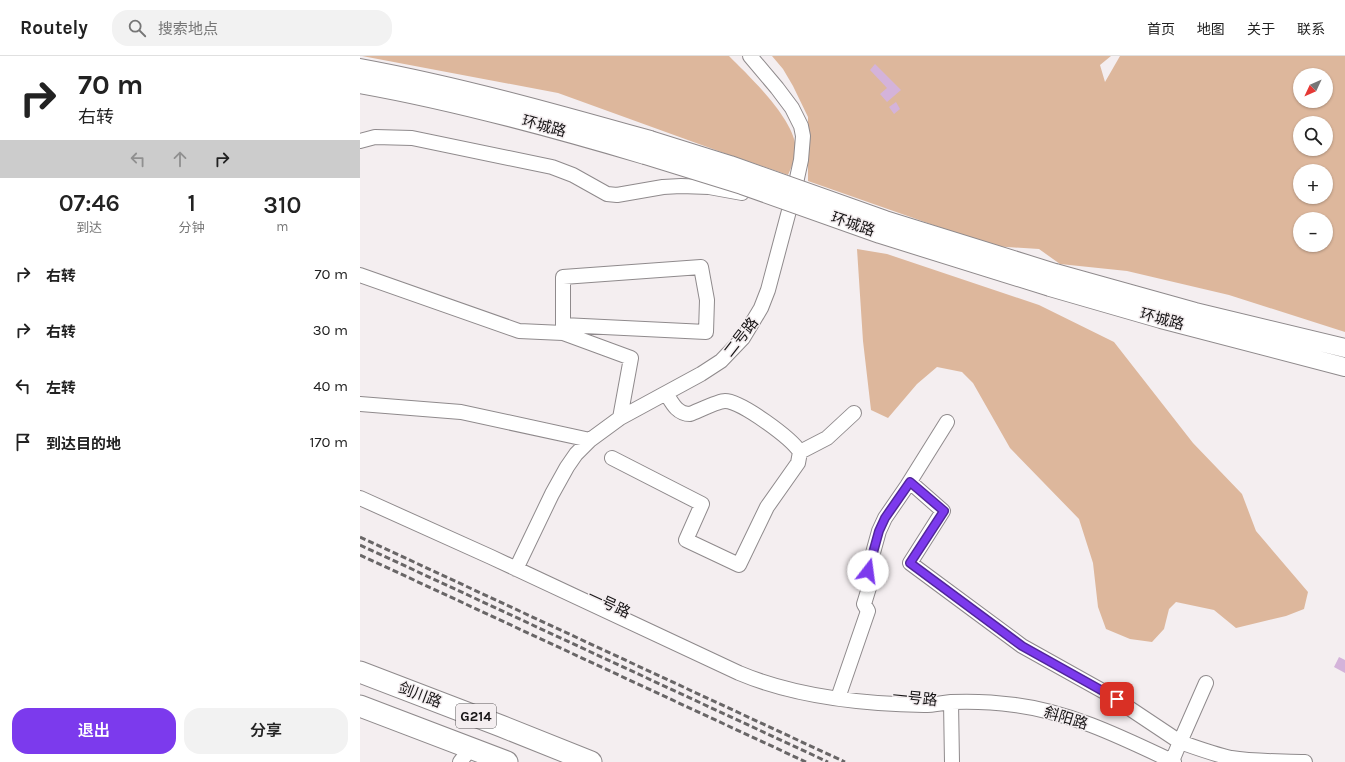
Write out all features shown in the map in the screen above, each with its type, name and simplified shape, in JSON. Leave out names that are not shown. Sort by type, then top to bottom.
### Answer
[{"type":"highway","name":"剑川路","points":[[360,672],[591,762]]},
{"type":"highway","name":"G214","points":[[360,706],[466,755],[501,760]]},
{"type":"highway","points":[[501,760],[506,728]]},
{"type":"main road","name":"环城路","points":[[360,68],[411,78],[555,114],[648,147],[742,185],[902,241],[1052,280],[1345,348]]},
{"type":"main road","name":"环城路","points":[[360,84],[648,147]]},
{"type":"main road","name":"环城路","points":[[1052,280],[1168,320],[1343,367]]},
{"type":"street","name":"二号路","points":[[518,565],[567,467],[576,454],[590,440],[620,418],[701,374],[721,361],[737,346],[754,323],[761,308],[768,290],[790,206],[803,145],[801,126],[792,108],[750,56]]},
{"type":"street","points":[[360,140],[375,137],[412,138],[552,167],[573,175],[607,194],[617,195],[670,187],[709,187],[745,193],[790,206]]},
{"type":"street","points":[[360,275],[519,331],[563,329],[706,332],[707,300],[701,267],[563,278],[563,329]]},
{"type":"street","points":[[563,329],[631,358],[620,418]]},
{"type":"street","points":[[612,458],[702,504],[686,540],[739,566],[767,507],[798,463],[800,452],[784,435],[745,408],[732,402],[721,401],[690,414],[685,414],[680,413],[666,393]]},
{"type":"street","points":[[360,404],[461,412],[590,440]]},
{"type":"street","points":[[800,452],[827,438],[854,413]]},
{"type":"street","points":[[840,695],[868,611],[864,604],[872,578],[868,571],[879,531],[885,518],[910,482],[947,422]]},
{"type":"street","points":[[910,482],[944,511],[910,563],[1022,646],[1108,694],[1180,742],[1230,758],[1305,762]]},
{"type":"street","name":"一号路","points":[[360,489],[747,676],[790,690],[925,705],[951,702]]},
{"type":"street","name":"一号路","points":[[360,498],[518,565]]},
{"type":"street","points":[[1173,762],[1180,742],[1206,683]]},
{"type":"street","points":[[951,702],[952,762]]},
{"type":"street","name":"斜阳路","points":[[951,702],[1008,704],[1034,708],[1060,715],[1101,729],[1173,762]]},
{"type":"shaded area","points":[[362,56],[729,56],[759,87],[781,113],[789,126],[794,139],[796,151],[795,157],[788,175],[558,93]]},
{"type":"shaded area","points":[[772,56],[1111,56],[1100,65],[1105,82],[1120,56],[1345,56],[1345,332],[1229,295],[1127,271],[1060,264],[1039,249],[993,246],[808,181],[808,117],[783,69]]},
{"type":"shaded area","points":[[857,249],[887,254],[1039,305],[1114,342],[1193,443],[1242,494],[1256,531],[1308,592],[1304,609],[1286,616],[1236,628],[1214,610],[1176,602],[1169,609],[1164,629],[1152,642],[1130,639],[1106,629],[1098,607],[1093,563],[1079,519],[1010,448],[973,383],[962,372],[937,367],[917,384],[888,418],[871,410],[863,341]]},
{"type":"building","points":[[875,64],[901,90],[887,102],[880,94],[887,88],[870,70]]},
{"type":"building","points":[[896,102],[900,109],[894,114],[889,107]]},
{"type":"building","points":[[1339,657],[1345,660],[1345,673],[1334,667]]},
{"type":"railway","points":[[360,537],[845,762]]},
{"type":"railway","points":[[360,545],[828,762]]},
{"type":"railway","points":[[360,555],[806,762]]},
{"type":"route","points":[[868,571],[879,531],[885,518],[910,482],[944,511],[910,563],[966,603],[1022,646],[1117,699]]}]
